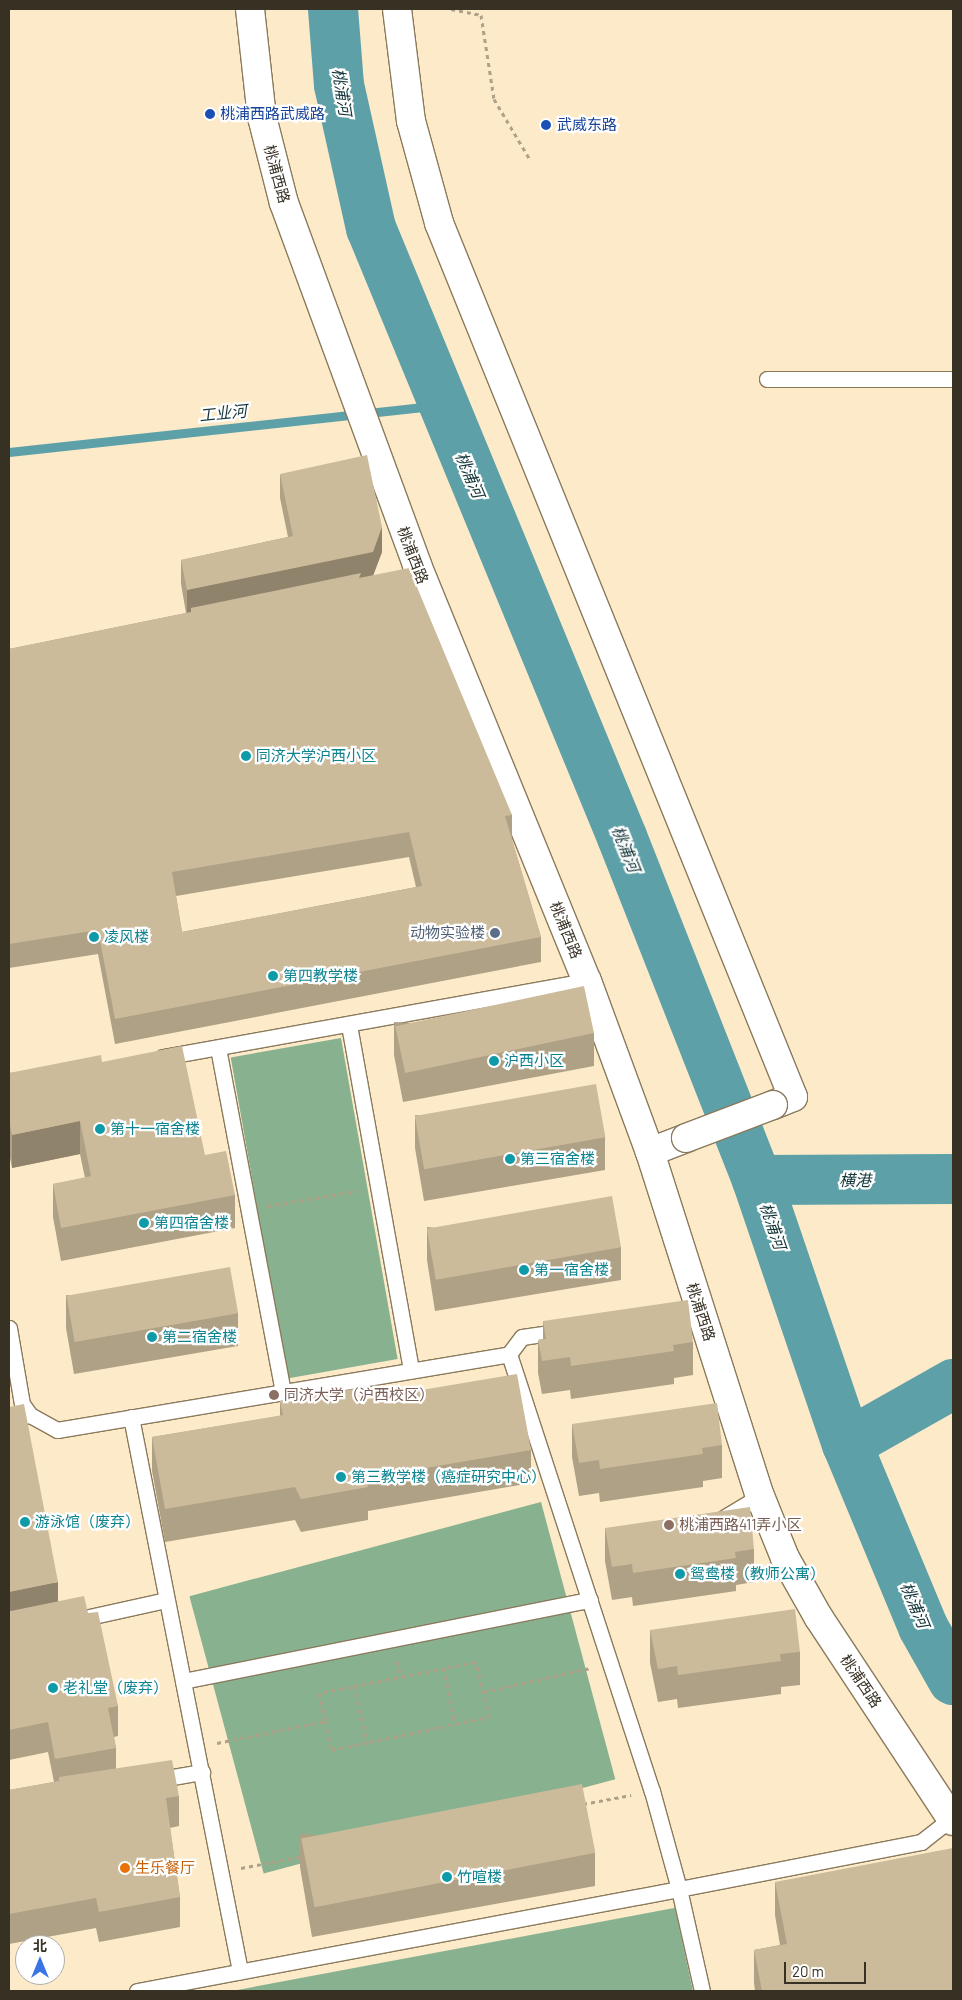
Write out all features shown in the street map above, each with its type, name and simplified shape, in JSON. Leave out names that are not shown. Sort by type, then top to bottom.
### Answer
[{"type":"street","name":"桃浦西路","points":[[250,9],[262,117],[284,203],[368,435],[411,578],[587,981],[650,1152],[760,1496],[785,1558],[819,1618],[949,1823]]},
{"type":"street","points":[[397,9],[411,121],[439,222],[793,1097],[650,1152]]},
{"type":"lane","points":[[767,379],[953,379]]},
{"type":"lane","points":[[142,1061],[587,981]]},
{"type":"lane","points":[[349,1025],[411,1370]]},
{"type":"lane","points":[[218,1048],[283,1391]]},
{"type":"lane","points":[[9,1328],[22,1404],[30,1415],[57,1430],[509,1354],[522,1337],[578,1328]]},
{"type":"lane","points":[[509,1354],[652,1790],[679,1889],[702,1991]]},
{"type":"lane","points":[[9,1418],[30,1415]]},
{"type":"lane","points":[[132,1416],[166,1600],[202,1772],[240,1971]]},
{"type":"lane","points":[[710,1520],[729,1517],[760,1496]]},
{"type":"lane","points":[[64,1622],[166,1600]]},
{"type":"lane","points":[[183,1681],[590,1600]]},
{"type":"lane","points":[[134,1784],[202,1772]]},
{"type":"lane","points":[[137,1991],[922,1842],[949,1823]]},
{"type":"path","points":[[451,9],[481,15],[494,99],[529,158]]},
{"type":"path","points":[[248,1210],[378,1187]]},
{"type":"path","points":[[476,1662],[483,1692],[488,1717],[331,1750],[319,1694],[476,1662]]},
{"type":"path","points":[[483,1692],[610,1663]]},
{"type":"path","points":[[444,1668],[456,1724]]},
{"type":"path","points":[[354,1686],[367,1742]]},
{"type":"path","points":[[197,1747],[326,1721]]},
{"type":"path","points":[[574,1805],[652,1790]]},
{"type":"path","points":[[221,1872],[309,1855]]},
{"type":"green space","points":[[341,1038],[398,1359],[287,1378],[231,1057]]},
{"type":"green space","points":[[541,1502],[615,1779],[264,1873],[189,1596]]},
{"type":"green space","points":[[674,1908],[693,1991],[232,1991]]},
{"type":"building","points":[[367,455],[382,527],[373,552],[187,590],[181,560],[293,536],[280,474]]},
{"type":"building","name":"同济大学沪西小区","points":[[409,568],[512,815],[505,816],[541,937],[115,1019],[98,930],[9,944],[9,649],[191,612],[191,608],[361,573],[359,578]],"holes":[[[409,832],[422,886],[182,932],[172,872]]]},
{"type":"building","points":[[584,986],[594,1033],[405,1073],[395,1026]]},
{"type":"building","points":[[182,1046],[205,1155],[226,1151],[235,1195],[61,1228],[53,1184],[91,1176],[80,1121],[12,1135],[9,1120],[9,1073],[101,1055],[102,1062]]},
{"type":"building","points":[[596,1084],[605,1137],[424,1169],[415,1116]]},
{"type":"building","points":[[612,1196],[621,1247],[436,1280],[427,1229]]},
{"type":"building","points":[[230,1267],[238,1313],[75,1342],[67,1296]]},
{"type":"building","points":[[688,1300],[693,1342],[673,1345],[674,1351],[571,1366],[570,1357],[542,1361],[538,1340],[546,1339],[543,1321]]},
{"type":"building","points":[[517,1374],[531,1450],[367,1478],[368,1487],[301,1499],[295,1487],[165,1509],[152,1437],[283,1415],[280,1401],[354,1389],[356,1401]]},
{"type":"building","points":[[717,1403],[722,1445],[702,1448],[703,1454],[600,1469],[599,1460],[579,1463],[572,1424]]},
{"type":"building","name":"游泳馆（废弃）","points":[[24,1404],[58,1582],[9,1592],[9,1407]]},
{"type":"building","points":[[750,1507],[754,1549],[735,1552],[736,1558],[633,1573],[632,1564],[612,1567],[605,1528]]},
{"type":"building","name":"老礼堂（废弃）","points":[[84,1596],[88,1613],[98,1612],[118,1706],[108,1708],[116,1748],[55,1759],[48,1722],[9,1730],[9,1610]]},
{"type":"building","points":[[795,1609],[800,1652],[780,1654],[781,1661],[678,1675],[677,1666],[658,1669],[650,1630]]},
{"type":"building","points":[[172,1760],[179,1796],[166,1798],[180,1897],[99,1912],[96,1898],[9,1914],[9,1790],[59,1781],[59,1777]]},
{"type":"building","points":[[582,1784],[595,1853],[315,1907],[301,1839]]},
{"type":"building","points":[[953,1848],[953,1991],[762,1991],[754,1950],[787,1944],[775,1882]]},
{"type":"waterway","name":"桃浦河","points":[[333,9],[339,85],[371,228],[622,837],[757,1180],[847,1444],[923,1627],[953,1680]]},
{"type":"waterway","name":"工业河","points":[[9,452],[441,405]]},
{"type":"waterway","name":"横港","points":[[757,1180],[953,1179]]},
{"type":"waterway","points":[[847,1444],[953,1384]]},
{"type":"place","name":"桃浦西路武威路","points":[[210,114]]},
{"type":"place","name":"武威东路","points":[[546,125]]},
{"type":"place","name":"同济大学沪西小区","points":[[246,756]]},
{"type":"place","name":"动物实验楼","points":[[495,933]]},
{"type":"place","name":"凌风楼","points":[[94,937]]},
{"type":"place","name":"第四教学楼","points":[[273,976]]},
{"type":"place","name":"沪西小区","points":[[494,1061]]},
{"type":"place","name":"第十一宿舍楼","points":[[100,1129]]},
{"type":"place","name":"第三宿舍楼","points":[[510,1159]]},
{"type":"place","name":"第四宿舍楼","points":[[144,1223]]},
{"type":"place","name":"第一宿舍楼","points":[[524,1270]]},
{"type":"place","name":"第二宿舍楼","points":[[152,1337]]},
{"type":"place","name":"同济大学（沪西校区）","points":[[274,1395]]},
{"type":"place","name":"第三教学楼（癌症研究中心）","points":[[341,1477]]},
{"type":"place","name":"游泳馆（废弃）","points":[[25,1522]]},
{"type":"place","name":"桃浦西路411弄小区","points":[[669,1525]]},
{"type":"place","name":"鸳鸯楼（教师公寓）","points":[[680,1574]]},
{"type":"place","name":"老礼堂（废弃）","points":[[53,1688]]},
{"type":"place","name":"生乐餐厅","points":[[125,1868]]},
{"type":"place","name":"竹喧楼","points":[[447,1877]]}]
